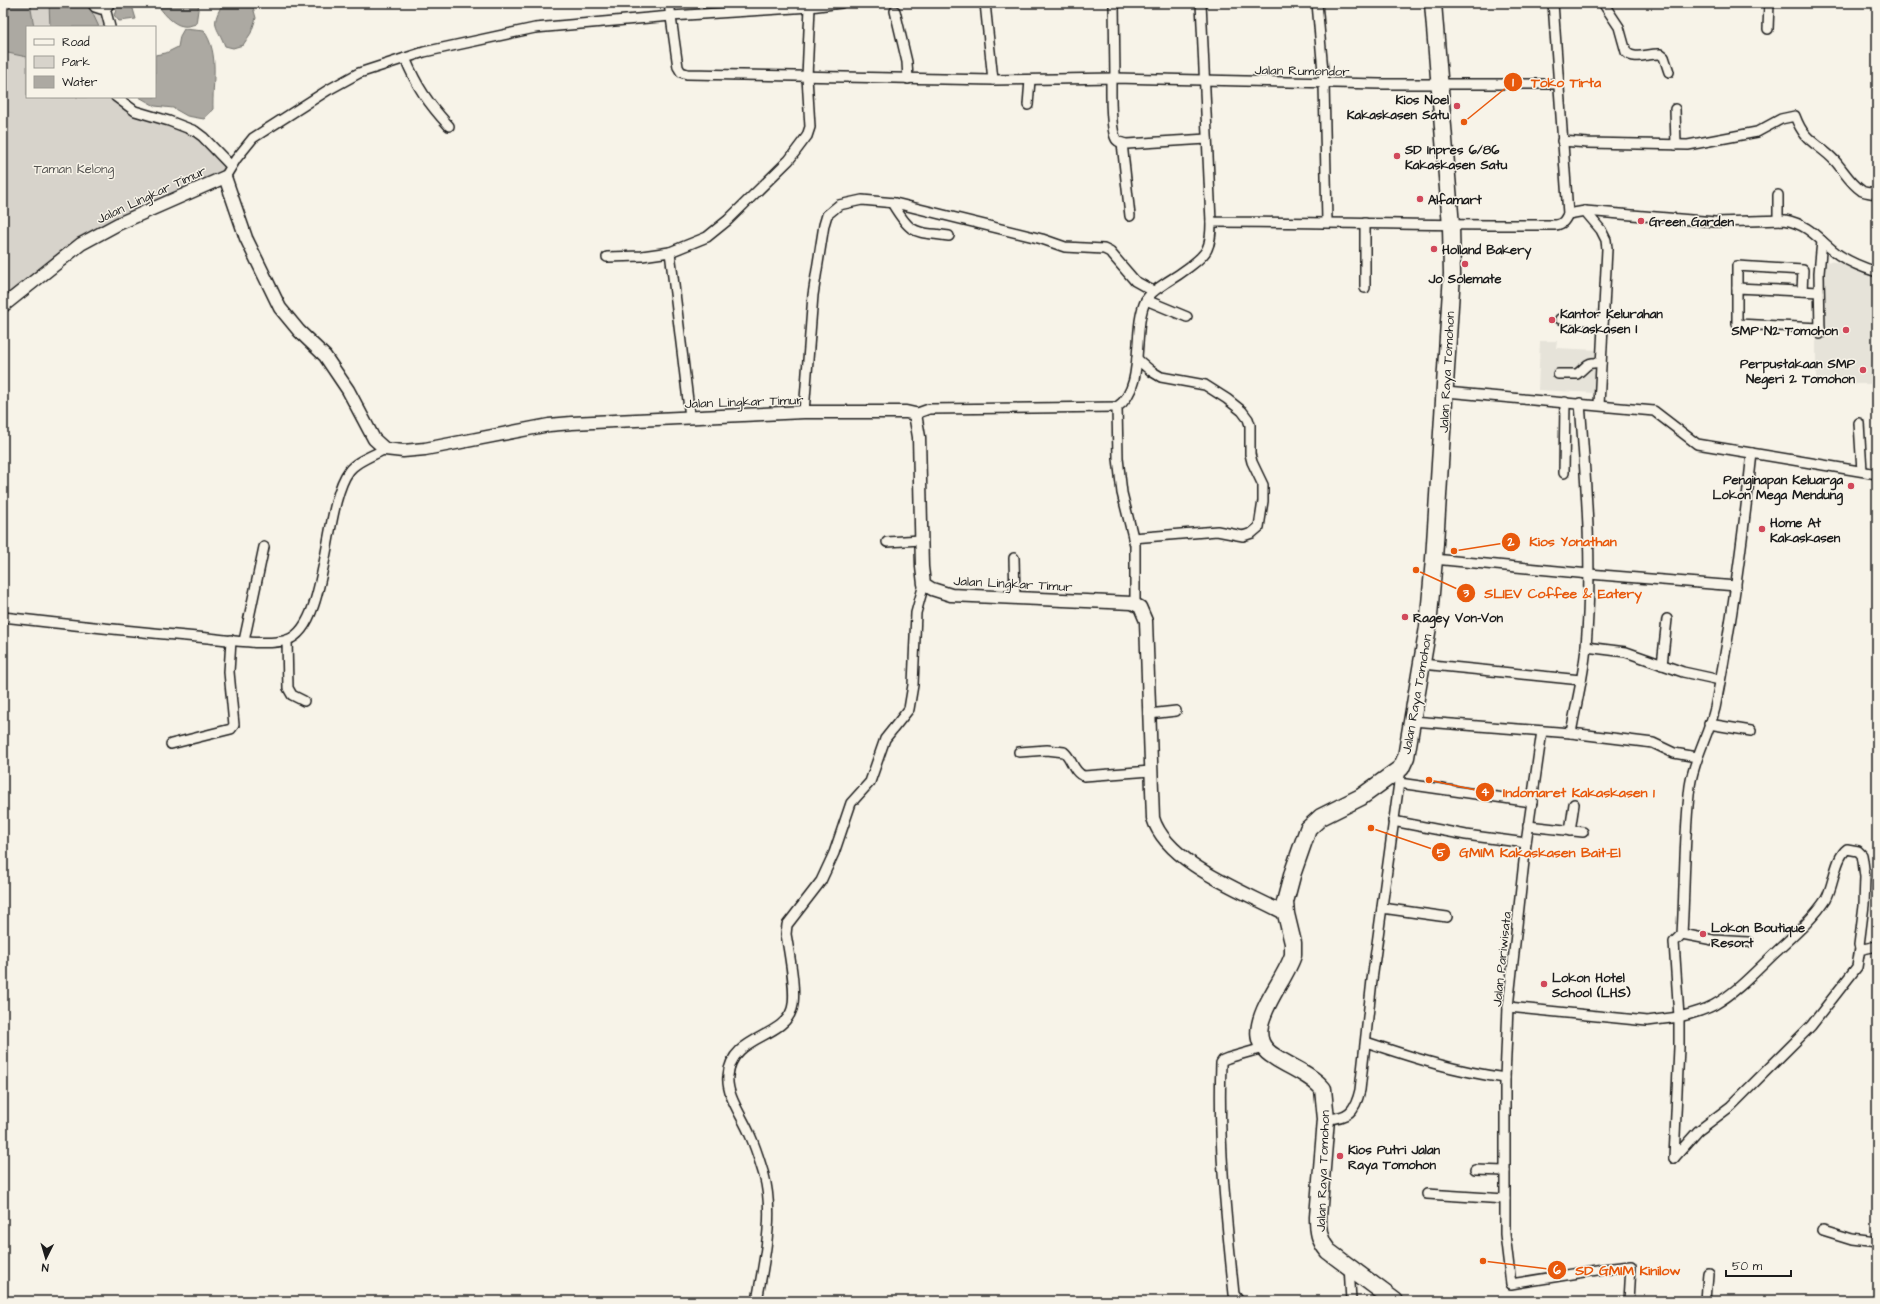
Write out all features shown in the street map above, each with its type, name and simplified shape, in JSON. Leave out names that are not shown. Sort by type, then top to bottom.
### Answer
[{"type":"highway","name":"Jalan Raya Tomohon","points":[[1395,1301],[1349,1265],[1328,1251],[1322,1243],[1318,1232],[1326,1119],[1323,1089],[1268,1053],[1263,1048],[1259,1038],[1260,1022],[1293,955],[1293,942],[1286,914],[1287,891],[1308,829],[1321,817],[1400,775],[1406,757],[1422,664],[1428,627],[1434,559],[1446,392],[1452,274],[1451,226],[1433,3]]},
{"type":"main road","name":"Jalan Lingkar Timur","points":[[3,306],[81,244],[118,224],[218,178],[225,177],[231,190],[246,238],[280,308],[299,331],[325,356],[348,390],[374,438],[385,449],[403,451],[425,449],[549,425],[804,412],[906,412],[915,414]]},
{"type":"main road","points":[[915,414],[919,437],[922,576],[924,584]]},
{"type":"main road","name":"Jalan Lingkar Timur","points":[[924,584],[932,589],[951,595],[1135,604]]},
{"type":"main road","points":[[1135,604],[1140,607],[1146,621],[1153,818],[1155,824],[1175,851],[1212,876],[1286,914]]},
{"type":"street","points":[[92,3],[98,8],[107,6],[110,26]]},
{"type":"street","points":[[669,3],[671,16]]},
{"type":"street","points":[[225,177],[231,166],[253,138],[328,90],[359,73],[424,52],[535,28],[671,16],[810,7],[841,3]]},
{"type":"street","points":[[986,3],[994,80]]},
{"type":"street","points":[[1114,3],[1113,128],[1116,140],[1122,143],[1207,139]]},
{"type":"street","points":[[915,414],[929,409],[1117,407],[1122,404],[1133,383],[1137,359],[1141,314],[1146,300],[1153,291],[1193,264],[1206,251],[1210,234],[1211,222],[1201,3]]},
{"type":"street","points":[[1318,3],[1324,83],[1327,222]]},
{"type":"street","points":[[1211,222],[1327,222],[1451,226],[1562,224],[1568,214],[1552,3]]},
{"type":"street","points":[[1603,3],[1619,27],[1626,52],[1641,57],[1660,54],[1664,57],[1669,72]]},
{"type":"street","points":[[1768,29],[1769,3]]},
{"type":"street","points":[[607,257],[642,256],[670,252],[707,237],[742,206],[799,149],[807,136],[810,127],[807,77],[810,7]]},
{"type":"street","points":[[895,11],[907,62],[908,78]]},
{"type":"street","name":"Jalan Rumondor","points":[[671,16],[678,67],[681,72],[688,74],[994,80],[1113,78],[1380,84],[1559,84]]},
{"type":"street","points":[[405,58],[415,82],[424,97],[449,126]]},
{"type":"street","points":[[1028,105],[1030,80]]},
{"type":"street","points":[[117,98],[135,111],[169,121],[195,131],[203,137],[231,166]]},
{"type":"street","points":[[1675,109],[1676,145]]},
{"type":"street","points":[[1562,141],[1688,145],[1757,132],[1781,118],[1792,115],[1794,116],[1799,129],[1806,137],[1834,161],[1854,184],[1864,192],[1877,194]]},
{"type":"street","points":[[1122,143],[1130,216]]},
{"type":"street","points":[[1778,195],[1778,219]]},
{"type":"street","points":[[804,412],[813,295],[824,224],[827,215],[839,205],[862,200],[892,202],[1042,240],[1058,246],[1104,249],[1110,252],[1135,281],[1153,291]]},
{"type":"street","points":[[892,202],[908,228],[914,231],[949,236]]},
{"type":"street","points":[[1568,214],[1585,211],[1715,222],[1778,219],[1800,224],[1809,229],[1839,256],[1877,272]]},
{"type":"street","points":[[1585,211],[1601,230],[1606,240],[1607,249],[1599,405]]},
{"type":"street","points":[[1365,223],[1365,288]]},
{"type":"street","points":[[1802,291],[1803,270],[1737,266],[1737,324],[1820,331],[1819,292],[1822,241]]},
{"type":"street","points":[[670,252],[690,417]]},
{"type":"street","points":[[1738,288],[1819,292]]},
{"type":"street","points":[[1146,300],[1187,317]]},
{"type":"street","points":[[1560,319],[1603,321]]},
{"type":"street","points":[[1133,538],[1217,531],[1243,536],[1249,535],[1259,527],[1264,493],[1263,485],[1252,462],[1250,454],[1250,425],[1242,410],[1205,385],[1161,377],[1137,359]]},
{"type":"street","points":[[1558,374],[1577,374],[1585,364],[1590,362],[1601,363]]},
{"type":"street","points":[[1446,392],[1657,411],[1692,442],[1697,444],[1877,474]]},
{"type":"street","points":[[1564,473],[1565,402]]},
{"type":"street","points":[[1571,733],[1586,647],[1589,574],[1588,520],[1580,403]]},
{"type":"street","points":[[1117,407],[1118,458],[1122,493],[1133,538],[1136,572],[1135,604]]},
{"type":"street","points":[[1859,423],[1862,471]]},
{"type":"street","points":[[3,617],[230,640],[287,640],[301,630],[313,608],[338,497],[346,475],[350,469],[356,465],[385,449]]},
{"type":"street","points":[[1508,1007],[1647,1021],[1679,1018],[1705,1010],[1739,988],[1800,929],[1825,899],[1830,890],[1843,852],[1847,849],[1858,851],[1862,855],[1865,877],[1864,905],[1857,967],[1810,1026],[1731,1106],[1698,1131],[1674,1158],[1679,1018],[1674,942],[1682,934],[1690,784],[1697,757],[1714,710],[1720,680],[1736,586],[1752,453]]},
{"type":"street","points":[[887,542],[921,540]]},
{"type":"street","points":[[244,641],[264,547]]},
{"type":"street","points":[[1014,558],[1015,598]]},
{"type":"street","points":[[1434,559],[1736,586]]},
{"type":"street","points":[[757,1301],[766,1250],[768,1199],[764,1176],[751,1136],[729,1089],[730,1068],[742,1048],[783,1024],[792,1009],[793,991],[786,934],[787,925],[821,881],[834,853],[850,803],[870,782],[885,739],[909,709],[914,678],[916,613],[924,584]]},
{"type":"street","points":[[1662,665],[1667,619]]},
{"type":"street","points":[[171,744],[231,729],[234,725],[229,672],[230,640]]},
{"type":"street","points":[[287,640],[288,688],[292,694],[304,701]]},
{"type":"street","points":[[1586,647],[1626,652],[1683,672],[1720,680]]},
{"type":"street","points":[[1422,664],[1580,680]]},
{"type":"street","points":[[1149,714],[1176,710]]},
{"type":"street","points":[[1412,721],[1571,733],[1653,743],[1674,752],[1697,757]]},
{"type":"street","points":[[1709,724],[1751,731]]},
{"type":"street","name":"Jalan Pariwisata","points":[[1542,731],[1528,826],[1508,1007],[1505,1078],[1505,1234],[1511,1284],[1631,1266],[1629,1301]]},
{"type":"street","points":[[1019,752],[1047,750],[1064,752],[1070,759],[1076,772],[1084,776],[1151,771]]},
{"type":"street","points":[[1326,1119],[1342,1118],[1354,1109],[1357,1104],[1400,775],[1532,802]]},
{"type":"street","points":[[1570,831],[1574,804]]},
{"type":"street","points":[[1393,821],[1466,835],[1526,843]]},
{"type":"street","points":[[1528,826],[1583,832]]},
{"type":"street","points":[[1382,908],[1447,917]]},
{"type":"street","points":[[1682,934],[1713,940],[1748,942]]},
{"type":"street","points":[[1860,948],[1863,949],[1877,946]]},
{"type":"street","points":[[1366,1042],[1439,1066],[1472,1074],[1505,1078]]},
{"type":"street","points":[[1239,1301],[1234,1294],[1221,1159],[1221,1063],[1223,1060],[1228,1058],[1263,1048]]},
{"type":"street","points":[[1475,1170],[1505,1171]]},
{"type":"street","points":[[1427,1194],[1505,1199]]},
{"type":"street","points":[[1823,1231],[1852,1240],[1877,1243]]},
{"type":"street","points":[[1349,1265],[1351,1301]]},
{"type":"street","points":[[1706,1301],[1708,1273]]},
{"type":"shaded area","name":"SMP N2 Tomohon","points":[[1816,261],[1842,262],[1877,276],[1877,384],[1816,384]]},
{"type":"shaded area","points":[[1540,341],[1557,341],[1556,348],[1597,350],[1595,393],[1538,390]]},
{"type":"green space","name":"Taman Kelong","points":[[3,3],[116,3],[108,17],[108,26],[26,26],[26,98],[118,98],[121,101],[203,137],[217,151],[236,159],[224,177],[118,224],[3,306]]},
{"type":"water","points":[[3,3],[32,3],[31,9],[34,26],[26,26],[26,57],[3,52],[3,37],[6,33],[3,18]]},
{"type":"water","points":[[49,3],[57,3],[59,7],[63,7],[65,3],[86,3],[99,26],[50,26]]},
{"type":"water","points":[[119,3],[136,3],[133,9],[136,19],[119,21],[114,15]]},
{"type":"water","points":[[157,3],[199,3],[196,24],[185,26],[175,23],[164,14]]},
{"type":"water","points":[[222,5],[253,7],[256,18],[251,33],[243,45],[233,48],[225,46],[216,26],[216,18]]},
{"type":"water","points":[[184,29],[204,31],[212,49],[214,59],[213,109],[204,119],[187,116],[173,108],[155,106],[141,98],[156,98],[156,55],[166,53],[178,47],[180,36]]},
{"type":"place","name":"Kios Noel Kakaskasen Satu","points":[[1457,106]]},
{"type":"place","name":"Toko Tirta","points":[[1464,122]]},
{"type":"place","name":"SD Inpres 6/86 Kakaskasen Satu","points":[[1397,156]]},
{"type":"place","name":"Alfamart","points":[[1420,199]]},
{"type":"place","name":"Green Garden","points":[[1641,221]]},
{"type":"place","name":"Holland Bakery","points":[[1434,249]]},
{"type":"place","name":"Jo Solemate","points":[[1465,264]]},
{"type":"place","name":"Kantor Kelurahan Kakaskasen I","points":[[1552,320]]},
{"type":"place","name":"SMP N2 Tomohon","points":[[1846,330]]},
{"type":"place","name":"Perpustakaan SMP Negeri 2 Tomohon","points":[[1863,370]]},
{"type":"place","name":"Penginapan Keluarga Lokon Mega Mendung","points":[[1851,486]]},
{"type":"place","name":"Home At Kakaskasen","points":[[1762,529]]},
{"type":"place","name":"Kios Yonathan","points":[[1454,551]]},
{"type":"place","name":"SLIEV Coffee & Eatery","points":[[1416,570]]},
{"type":"place","name":"Ragey Von-Von","points":[[1405,617]]},
{"type":"place","name":"Indomaret Kakaskasen 1","points":[[1429,780]]},
{"type":"place","name":"GMIM Kakaskasen Bait-El","points":[[1371,828]]},
{"type":"place","name":"Lokon Boutique Resort","points":[[1703,934]]},
{"type":"place","name":"Lokon Hotel School (LHS)","points":[[1544,984]]},
{"type":"place","name":"Kios Putri Jalan Raya Tomohon","points":[[1340,1156]]},
{"type":"place","name":"SD GMIM Kinilow","points":[[1483,1261]]}]
